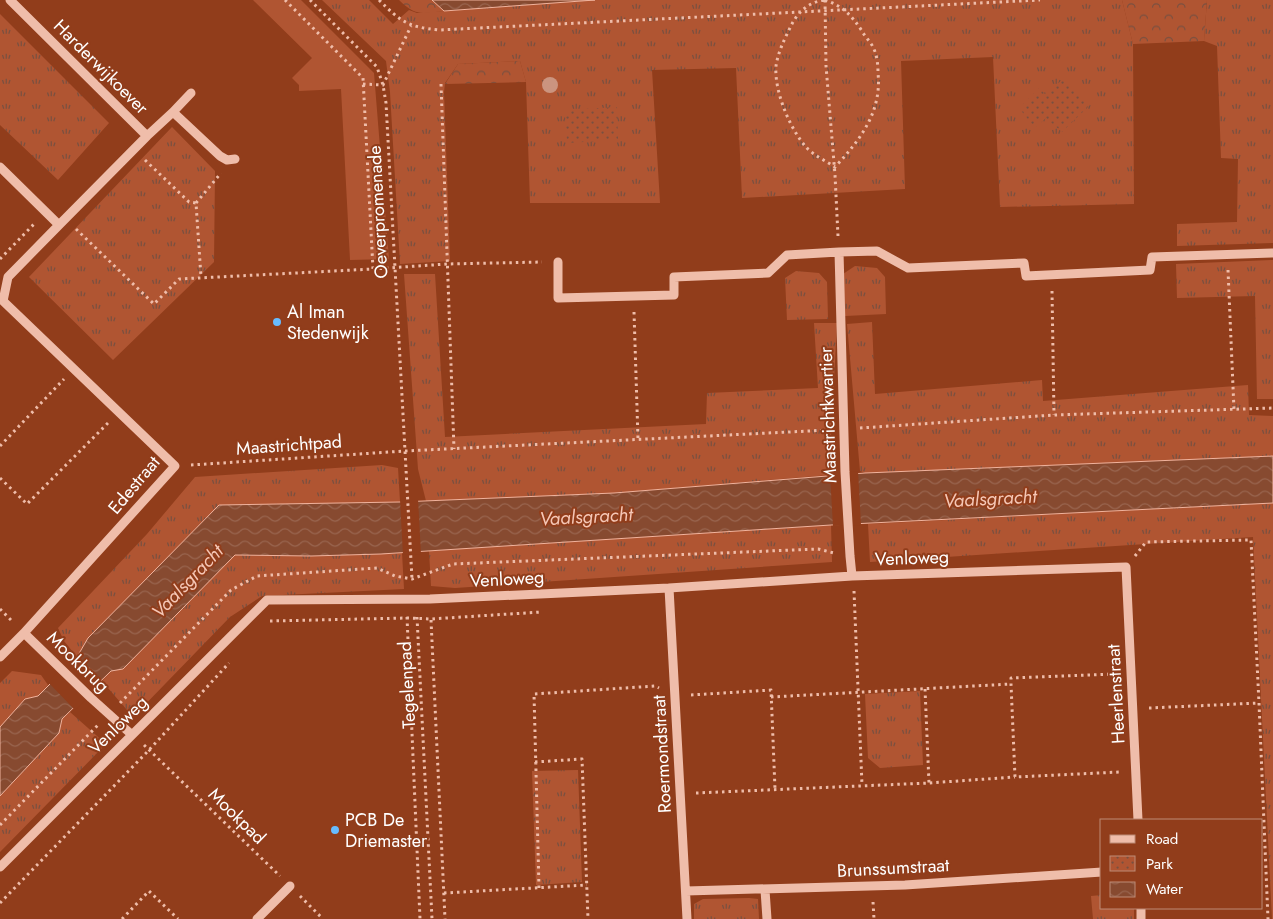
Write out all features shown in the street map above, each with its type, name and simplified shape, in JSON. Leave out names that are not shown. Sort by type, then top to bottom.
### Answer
[{"type":"street","name":"Harderwijkoever","points":[[10,0],[147,136]]},
{"type":"street","points":[[173,112],[191,93]]},
{"type":"street","name":"Harderwijkoever","points":[[3,301],[8,277],[173,112],[220,156],[231,160]]},
{"type":"street","points":[[0,167],[46,212],[62,221]]},
{"type":"street","points":[[558,262],[558,298],[674,295],[674,277],[768,273],[788,255],[877,251],[908,268],[1024,263],[1026,276],[1150,270],[1152,257],[1273,253]]},
{"type":"street","name":"Maastrichtkwartier","points":[[839,252],[845,472],[852,576]]},
{"type":"street","name":"Edestraat","points":[[0,657],[175,466],[3,301]]},
{"type":"street","name":"Venloweg","points":[[0,867],[267,600],[416,600],[669,588],[852,576],[1126,567]]},
{"type":"street","name":"Heerlenstraat","points":[[1126,567],[1138,819]]},
{"type":"street","name":"Roermondstraat","points":[[669,588],[687,919]]},
{"type":"street","name":"Mookbrug","points":[[24,633],[131,734]]},
{"type":"street","name":"Brunssumstraat","points":[[686,890],[765,890],[905,885],[1100,872]]},
{"type":"street","points":[[257,919],[290,886]]},
{"type":"street","points":[[765,890],[767,919]]},
{"type":"path","points":[[285,0],[363,78],[373,269]]},
{"type":"path","name":"Oeverpromenade","points":[[310,0],[377,67],[383,85],[386,102],[405,451]]},
{"type":"path","points":[[379,0],[395,16],[411,26],[439,30],[1040,0]]},
{"type":"path","points":[[825,0],[826,66],[835,166],[839,252]]},
{"type":"path","points":[[825,0],[844,9],[857,22],[873,46],[877,60],[879,81],[876,108],[853,148],[835,166],[807,149],[793,128],[783,106],[777,82],[776,66],[780,46],[799,13],[816,1],[825,0]]},
{"type":"path","points":[[363,84],[383,85],[411,26]]},
{"type":"path","points":[[441,84],[454,449]]},
{"type":"path","points":[[134,149],[188,202],[196,203]]},
{"type":"path","points":[[201,278],[196,203],[231,160]]},
{"type":"path","points":[[0,259],[46,212]]},
{"type":"path","points":[[62,221],[154,304],[179,279],[447,264],[558,262]]},
{"type":"path","points":[[1228,255],[1234,410]]},
{"type":"path","points":[[1052,274],[1054,415]]},
{"type":"path","points":[[634,296],[638,439]]},
{"type":"path","points":[[0,446],[73,369]]},
{"type":"path","points":[[0,478],[27,504],[118,413]]},
{"type":"path","name":"Maastrichtpad","points":[[175,466],[405,451]]},
{"type":"path","name":"Tegelenpad","points":[[405,451],[413,566],[412,579],[416,600],[432,919]]},
{"type":"path","points":[[1126,567],[1146,542],[1251,540],[1260,703],[1268,919]]},
{"type":"path","points":[[852,576],[862,785]]},
{"type":"path","points":[[845,593],[854,593]]},
{"type":"path","points":[[430,599],[445,919]]},
{"type":"path","points":[[406,600],[420,919]]},
{"type":"path","points":[[268,621],[431,619],[548,612]]},
{"type":"path","points":[[0,903],[149,750],[235,657]]},
{"type":"path","points":[[1015,777],[1011,678],[1131,674]]},
{"type":"path","points":[[771,696],[859,691],[924,690],[1011,684]]},
{"type":"path","points":[[539,888],[534,694],[655,686],[675,696],[771,690],[775,789]]},
{"type":"path","points":[[924,690],[929,783]]},
{"type":"path","points":[[1133,709],[1260,703]]},
{"type":"path","name":"Mookpad","points":[[131,734],[323,919]]},
{"type":"path","points":[[535,762],[582,760],[588,919]]},
{"type":"path","points":[[681,794],[929,783],[1136,771]]},
{"type":"path","points":[[444,893],[587,885]]},
{"type":"path","points":[[122,919],[149,891],[178,919]]},
{"type":"green space","points":[[253,0],[301,0],[374,73],[389,259],[350,260],[341,89],[299,91],[299,85],[292,78],[312,58]]},
{"type":"green space","points":[[322,0],[369,0],[393,24],[409,10],[417,13],[595,0],[1122,0],[1133,44],[1134,204],[1000,207],[993,57],[901,61],[905,189],[742,198],[736,68],[652,70],[660,203],[530,203],[526,82],[520,61],[458,64],[445,83],[444,92],[450,261],[400,264],[390,92],[386,61]]},
{"type":"green space","points":[[399,0],[432,0],[444,11],[420,13],[410,9]]},
{"type":"green space","points":[[1122,0],[1207,0],[1204,41],[1133,44]]},
{"type":"green space","points":[[1207,0],[1273,0],[1273,243],[1177,246],[1177,224],[1237,222],[1238,159],[1221,158],[1217,46],[1204,41]]},
{"type":"green space","points":[[0,14],[109,123],[58,180],[0,125]]},
{"type":"green space","points":[[520,61],[526,82],[445,84],[458,64]]},
{"type":"green space","points":[[1064,78],[1090,105],[1062,132],[1046,118],[1035,128],[1019,108],[1039,88],[1046,95]]},
{"type":"green space","points":[[617,107],[618,140],[567,143],[565,110]]},
{"type":"green space","points":[[172,127],[215,171],[214,262],[113,360],[29,277]]},
{"type":"green space","points":[[1273,260],[1273,399],[1257,399],[1255,296],[1177,298],[1176,264]]},
{"type":"green space","points":[[855,266],[877,268],[885,277],[886,314],[845,316],[843,274]]},
{"type":"green space","points":[[796,271],[819,273],[827,282],[828,319],[787,320],[785,278]]},
{"type":"green space","points":[[404,274],[435,274],[445,437],[706,424],[707,393],[818,388],[814,323],[837,323],[829,475],[614,493],[426,501],[418,469]]},
{"type":"green space","points":[[872,322],[875,394],[1042,380],[1043,401],[1248,385],[1249,415],[1273,416],[1273,456],[865,473],[860,471],[847,324]]},
{"type":"green space","points":[[382,465],[398,468],[400,502],[219,505],[88,638],[77,657],[64,641],[58,628],[147,534],[195,477]]},
{"type":"green space","points":[[1273,503],[1272,919],[1253,537],[870,562],[868,524]]},
{"type":"green space","points":[[831,525],[832,562],[455,588],[431,586],[429,551]]},
{"type":"green space","points":[[402,553],[404,589],[262,596],[230,617],[133,717],[102,681],[111,671],[123,669],[234,555],[311,556]]},
{"type":"green space","points":[[12,671],[41,675],[48,685],[38,696],[25,699],[0,727],[0,683]]},
{"type":"green space","points":[[920,691],[923,765],[880,768],[868,758],[865,694]]},
{"type":"green space","points":[[70,712],[106,744],[0,852],[0,796],[59,733],[62,719]]},
{"type":"green space","points":[[578,770],[582,882],[536,885],[532,771]]},
{"type":"green space","points":[[1100,895],[1100,909],[1134,909],[1134,919],[1093,919],[1091,896]]},
{"type":"green space","points":[[703,899],[758,899],[759,919],[694,919],[694,904]]},
{"type":"water","points":[[432,0],[595,0],[444,11]]},
{"type":"water","name":"Vaalsgracht","points":[[1273,456],[1273,503],[831,525],[381,554],[311,556],[235,555],[123,669],[111,671],[62,719],[59,733],[0,796],[0,727],[25,699],[38,696],[77,657],[88,638],[219,505],[400,502],[614,493],[865,473]]},
{"type":"pier","points":[[858,471],[861,525],[833,526],[830,473]]},
{"type":"pier","points":[[400,499],[418,499],[421,554],[403,555]]},
{"type":"pier","points":[[74,656],[102,685],[75,710],[48,682]]},
{"type":"place","name":"Al Iman Stedenwijk","points":[[277,322]]},
{"type":"place","name":"PCB De Driemaster","points":[[335,830]]}]
